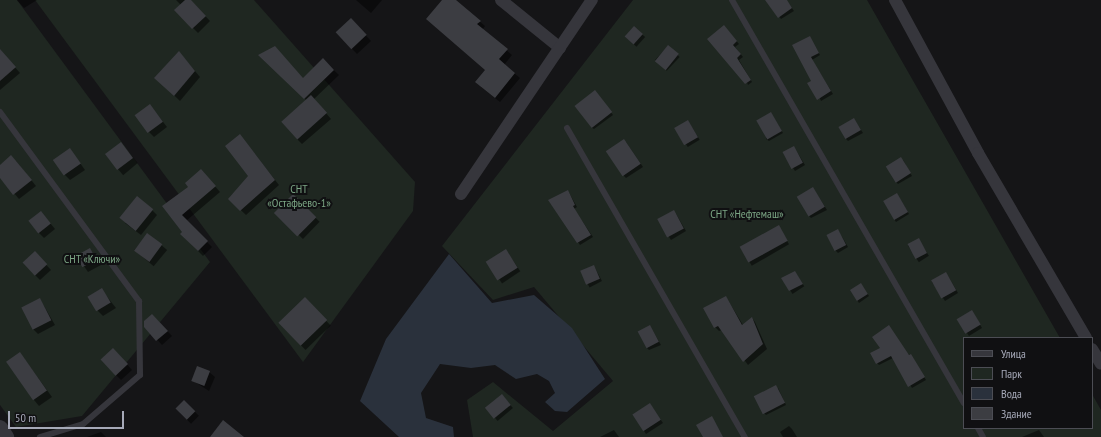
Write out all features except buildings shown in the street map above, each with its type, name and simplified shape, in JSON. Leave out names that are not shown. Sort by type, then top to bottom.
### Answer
[{"type":"street","points":[[501,0],[560,48]]},
{"type":"street","points":[[461,194],[592,0]]},
{"type":"street","points":[[895,0],[978,152],[1085,337]]},
{"type":"street","points":[[1093,351],[1101,364]]},
{"type":"street","points":[[0,428],[6,437]]},
{"type":"lane","points":[[732,0],[963,401]]},
{"type":"lane","points":[[0,112],[140,301],[140,375],[83,424],[40,437]]},
{"type":"lane","points":[[567,128],[745,437]]},
{"type":"green space","name":"СНТ «Ключи»","points":[[0,0],[17,0],[210,262],[82,416],[16,427],[0,405]]},
{"type":"green space","name":"СНТ «Остафьево-1»","points":[[35,0],[254,0],[415,182],[413,211],[303,362]]},
{"type":"green space","name":"СНТ «Нефтемаш»","points":[[633,0],[867,0],[1059,337],[963,337],[963,429],[1093,429],[1093,396],[1101,410],[1101,437],[473,437],[467,400],[493,382],[553,431],[613,381],[534,287],[493,300],[442,246]]},
{"type":"water","points":[[449,254],[492,303],[534,295],[572,328],[605,379],[567,412],[555,411],[545,402],[555,393],[549,381],[537,374],[516,379],[495,365],[471,368],[440,364],[421,393],[426,418],[453,427],[454,437],[399,437],[360,401],[386,339]]}]
